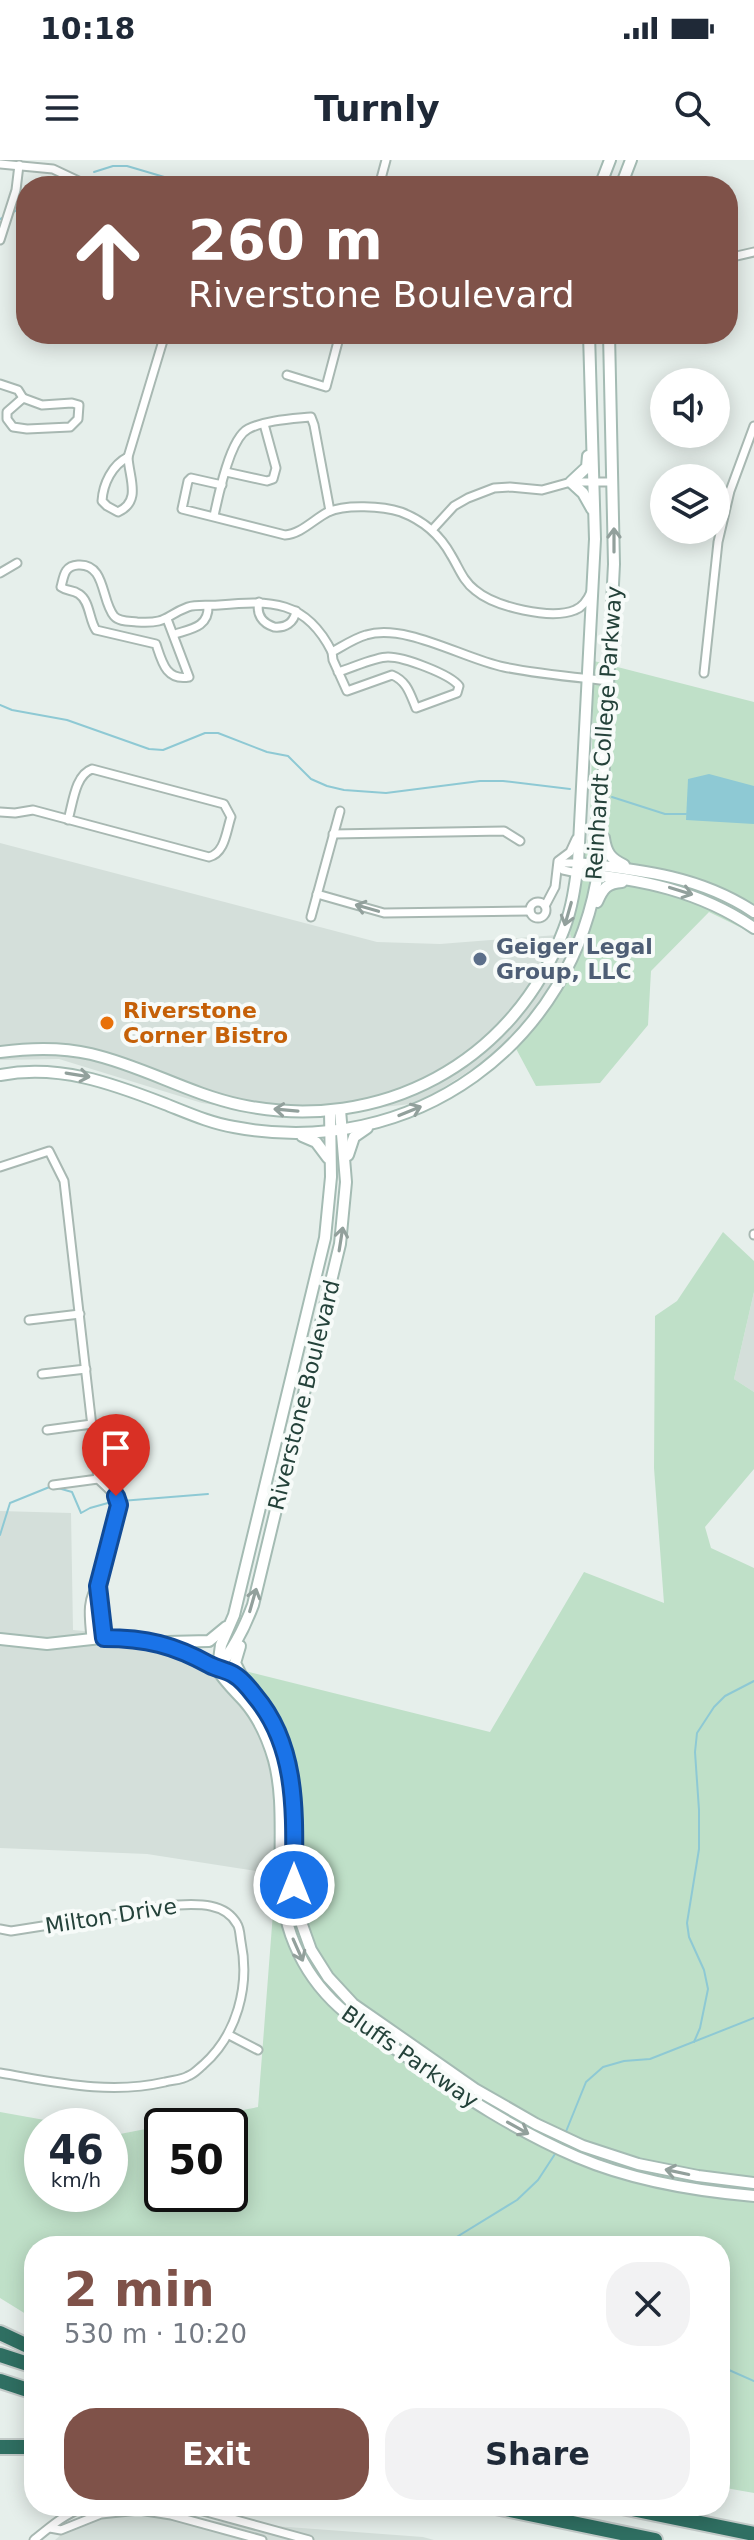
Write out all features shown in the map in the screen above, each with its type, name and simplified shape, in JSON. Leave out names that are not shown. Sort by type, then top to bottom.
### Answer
[{"type":"highway","points":[[0,2333],[24,2344]]},
{"type":"highway","points":[[0,2355],[24,2363]]},
{"type":"highway","points":[[0,2381],[24,2389]]},
{"type":"highway","points":[[0,2447],[24,2447]]},
{"type":"highway","points":[[539,2516],[655,2540]]},
{"type":"highway","points":[[666,2516],[754,2534]]},
{"type":"street","points":[[0,164],[53,169],[68,176]]},
{"type":"street","points":[[18,176],[19,165]]},
{"type":"street","points":[[0,240],[16,190]]},
{"type":"street","points":[[128,457],[121,460],[110,474],[103,489],[102,501],[118,512],[132,500],[133,484],[128,457],[162,344]]},
{"type":"street","points":[[287,375],[326,387],[337,344]]},
{"type":"street","name":"Reinhardt College Parkway","points":[[0,1052],[37,1049],[74,1051],[114,1060],[210,1097],[238,1104],[291,1111],[335,1110],[372,1104],[411,1091],[448,1071],[494,1035],[530,993],[549,962],[570,912],[578,868],[594,586],[589,344]]},
{"type":"street","name":"Reinhardt College Parkway","points":[[0,1075],[41,1072],[87,1077],[121,1086],[225,1125],[260,1131],[342,1130],[407,1113],[470,1080],[498,1058],[545,1006],[564,976],[583,933],[598,870],[614,564],[609,344]]},
{"type":"street","points":[[0,384],[18,390],[23,398],[42,405],[79,405],[78,419],[70,427],[13,427],[7,419],[7,412],[23,398]]},
{"type":"street","points":[[571,482],[587,467],[592,410]]},
{"type":"street","points":[[214,516],[235,445],[245,430],[311,417],[330,511]]},
{"type":"street","points":[[226,472],[267,481],[273,479],[276,468],[264,424]]},
{"type":"street","points":[[704,673],[718,542],[730,491],[754,426]]},
{"type":"street","points":[[222,485],[195,477],[188,481],[182,509],[290,534],[330,511],[348,507],[384,508],[401,512],[432,530],[451,555],[463,579],[481,594],[530,611],[559,613],[579,608],[594,586]]},
{"type":"street","points":[[571,482],[583,493],[594,513]]},
{"type":"street","points":[[432,530],[454,506],[494,488],[542,490],[571,482],[613,482]]},
{"type":"street","points":[[0,573],[17,563]]},
{"type":"street","points":[[167,619],[189,677],[176,677],[167,671],[156,644],[96,630],[85,600],[61,587],[63,575],[76,565],[93,570],[98,575],[112,614],[119,620],[151,622],[167,619],[190,606],[259,602],[279,604],[296,611],[317,627],[332,652],[338,672],[347,691],[392,675],[406,685],[416,708],[457,693],[459,686],[437,672],[388,657],[338,672]]},
{"type":"street","points":[[259,602],[261,619],[274,627],[288,624],[294,619],[296,611]]},
{"type":"street","points":[[175,634],[202,624],[208,615],[208,606]]},
{"type":"street","points":[[332,652],[367,634],[393,634],[416,637],[505,668],[609,681]]},
{"type":"street","points":[[1,815],[33,810],[68,820],[209,857],[216,856],[221,850],[231,817],[224,804],[92,769],[81,775],[68,820]]},
{"type":"street","points":[[311,917],[340,811]]},
{"type":"street","points":[[601,818],[608,854],[614,861],[637,875],[728,911],[754,928]]},
{"type":"street","points":[[530,911],[533,917],[541,918],[546,913],[545,906],[552,895],[560,857],[573,848],[581,824]]},
{"type":"street","points":[[333,834],[504,831],[520,841]]},
{"type":"street","points":[[558,866],[563,870],[578,868],[676,877],[703,885],[754,912]]},
{"type":"street","points":[[583,933],[605,887],[637,875]]},
{"type":"street","points":[[317,894],[384,913],[530,911]]},
{"type":"street","points":[[530,911],[535,902],[545,906]]},
{"type":"street","name":"Riverstone Boulevard","points":[[217,1669],[231,1653],[253,1605],[339,1254],[345,1173],[342,1130],[335,1110]]},
{"type":"street","name":"Riverstone Boulevard","points":[[217,1669],[221,1645],[232,1620],[323,1250],[330,1201],[329,1131],[335,1110]]},
{"type":"street","points":[[345,1173],[349,1145],[354,1137],[375,1123]]},
{"type":"street","points":[[292,1132],[316,1142],[331,1163]]},
{"type":"street","points":[[0,1167],[49,1151],[64,1181],[98,1479],[116,1496],[119,1505],[98,1586],[104,1638]]},
{"type":"street","points":[[29,1320],[80,1314]]},
{"type":"street","points":[[42,1374],[86,1369]]},
{"type":"street","points":[[47,1430],[92,1424]]},
{"type":"street","points":[[53,1485],[98,1479]]},
{"type":"street","points":[[91,1639],[89,1611],[92,1592],[98,1586]]},
{"type":"street","points":[[0,1639],[47,1644],[104,1638],[209,1641],[216,1638],[232,1620]]},
{"type":"street","points":[[244,1628],[235,1663],[246,1685]]},
{"type":"street","points":[[157,1641],[191,1654],[217,1669]]},
{"type":"street","name":"Bluffs Parkway","points":[[217,1669],[234,1674],[246,1685],[264,1707],[280,1739],[294,1793],[294,1885],[301,1922],[311,1950],[328,1977],[353,2004],[475,2089],[536,2124],[583,2146],[638,2164],[754,2183]]},
{"type":"street","name":"Bluffs Parkway","points":[[217,1669],[256,1717],[266,1737],[280,1792],[283,1904],[290,1933],[302,1960],[338,2009],[477,2105],[580,2158],[644,2178],[754,2196]]},
{"type":"street","points":[[281,1832],[294,1832]]},
{"type":"street","name":"Milton Drive","points":[[0,1929],[11,1931],[176,1905],[203,1904],[221,1909],[237,1924],[243,1951],[241,1997],[229,2035]]},
{"type":"street","points":[[0,2073],[99,2089],[152,2085],[189,2076],[215,2054],[229,2035],[258,2050]]},
{"type":"street","points":[[417,2064],[424,2053]]},
{"type":"street","points":[[34,2540],[65,2516]]},
{"type":"street","points":[[50,2528],[61,2530],[92,2516]]},
{"type":"street","points":[[175,2516],[262,2540]]},
{"type":"street","points":[[221,2516],[309,2540]]},
{"type":"shaded area","points":[[0,843],[377,942],[440,944],[570,934],[577,950],[513,1043],[419,1103],[296,1117],[202,1103],[59,1059],[0,1060]]},
{"type":"shaded area","points":[[754,1292],[754,1392],[734,1379]]},
{"type":"shaded area","points":[[0,1511],[71,1513],[73,1630],[175,1639],[228,1664],[268,1714],[282,1749],[289,1809],[276,1874],[147,1854],[0,1848]]},
{"type":"shaded area","points":[[98,2517],[155,2517],[434,2540],[55,2540]]},
{"type":"green space","points":[[594,661],[754,702],[754,934],[709,912],[651,971],[648,1025],[600,1083],[536,1086],[513,1043],[577,951],[570,934],[590,828]]},
{"type":"green space","points":[[723,1232],[754,1261],[754,1292],[734,1379],[754,1392],[754,1469],[705,1527],[711,1548],[754,1568],[754,2493],[730,2489],[730,2236],[24,2236],[24,2313],[0,2298],[0,2112],[24,2116],[24,2212],[128,2212],[128,2132],[144,2129],[144,2212],[248,2212],[248,2109],[258,2107],[276,1874],[289,1809],[282,1749],[268,1714],[228,1664],[249,1672],[490,1732],[584,1572],[664,1603],[654,1468],[655,1316],[677,1301]]},
{"type":"water","points":[[709,774],[754,786],[754,824],[686,820],[688,779]]},
{"type":"waterway","points":[[94,172],[113,166],[127,166],[161,176]]},
{"type":"waterway","points":[[0,705],[67,720],[149,749],[163,750],[205,733],[218,733],[267,752],[288,756],[311,779],[344,790],[386,793],[480,781],[570,789]]},
{"type":"waterway","points":[[612,797],[665,814],[686,814]]},
{"type":"waterway","points":[[0,1535],[10,1503],[52,1486]]},
{"type":"waterway","points":[[58,1488],[72,1492],[81,1513],[115,1501]]},
{"type":"waterway","points":[[121,1501],[208,1494]]},
{"type":"waterway","points":[[694,2042],[708,1989],[687,1923],[699,1849],[697,1733],[725,1696],[754,1681]]},
{"type":"waterway","points":[[565,2134],[586,2082],[603,2067],[650,2059],[754,2018]]},
{"type":"waterway","points":[[458,2236],[517,2200],[538,2180],[555,2154]]},
{"type":"waterway","points":[[730,2370],[754,2381]]},
{"type":"place","name":"Geiger Legal Group, LLC","points":[[480,959]]},
{"type":"place","name":"Riverstone Corner Bistro","points":[[107,1023]]},
{"type":"route","points":[[116,1496],[119,1505],[98,1586],[104,1638],[157,1641],[191,1654],[217,1669],[234,1674],[264,1707],[280,1739],[294,1793],[294,1885]]}]
